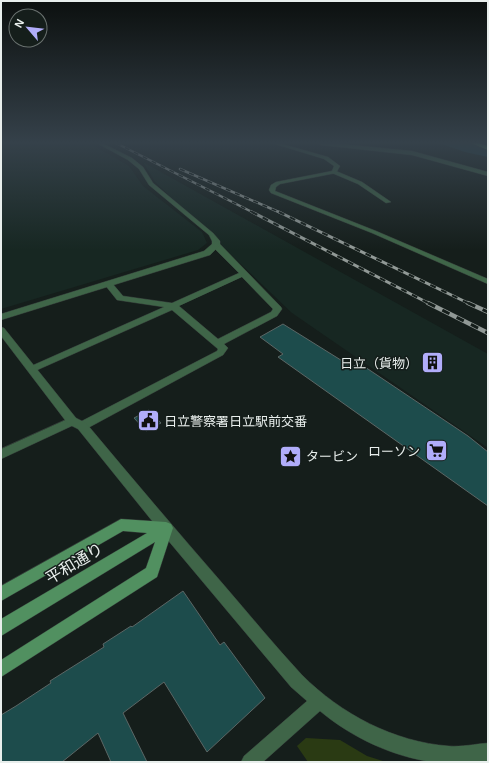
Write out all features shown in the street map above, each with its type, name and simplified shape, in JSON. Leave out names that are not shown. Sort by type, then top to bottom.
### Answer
[{"type":"main road","points":[[1,594],[122,525],[166,528],[152,572],[1,669]]},
{"type":"main road","name":"平和通り","points":[[1,628],[166,528]]},
{"type":"street","points":[[148,179],[151,184],[211,234],[216,241],[216,245],[242,274],[278,309],[274,314],[218,343]]},
{"type":"street","points":[[303,179],[278,183],[273,186],[272,190],[279,196],[374,232],[488,282]]},
{"type":"street","points":[[350,179],[360,183],[388,202]]},
{"type":"street","points":[[1,317],[109,285],[207,253],[216,245]]},
{"type":"street","points":[[32,369],[242,274]]},
{"type":"street","points":[[1,454],[77,423],[220,353],[223,348],[173,306],[120,298],[109,285]]},
{"type":"street","points":[[1,330],[166,528],[297,681],[318,702],[346,721],[378,738],[416,750],[450,755],[488,752]]},
{"type":"street","points":[[250,762],[318,702]]},
{"type":"shaded area","points":[[1,179],[138,179],[143,186],[202,232],[207,243],[198,250],[1,309]]},
{"type":"shaded area","points":[[153,179],[173,179],[488,354],[488,448],[292,313]]},
{"type":"green space","points":[[306,738],[340,740],[367,756],[386,762],[308,762],[297,746]]},
{"type":"building","points":[[283,324],[352,367],[359,363],[468,436],[488,452],[488,506],[278,357],[283,354],[260,337]]},
{"type":"building","name":"日立警察署日立駅前交番","points":[[149,410],[161,423],[146,431],[134,418]]},
{"type":"building","points":[[183,591],[220,645],[224,642],[265,698],[207,752],[164,682],[123,713],[147,762],[111,762],[98,733],[62,762],[1,762],[1,715],[51,683],[50,681],[104,647],[103,644],[131,626],[132,627]]},
{"type":"railway","points":[[186,179],[254,213]]},
{"type":"railway","points":[[202,179],[281,213]]},
{"type":"railway","points":[[252,212],[430,304]]},
{"type":"railway","points":[[279,212],[470,304]]},
{"type":"railway","points":[[468,303],[488,312]]},
{"type":"railway","points":[[430,304],[488,333]]},
{"type":"place","name":"日立（貨物）","points":[[433,363]]},
{"type":"place","name":"日立警察署日立駅前交番","points":[[148,421]]},
{"type":"place","name":"ローソン","points":[[436,451]]},
{"type":"place","name":"タービン","points":[[290,456]]}]
